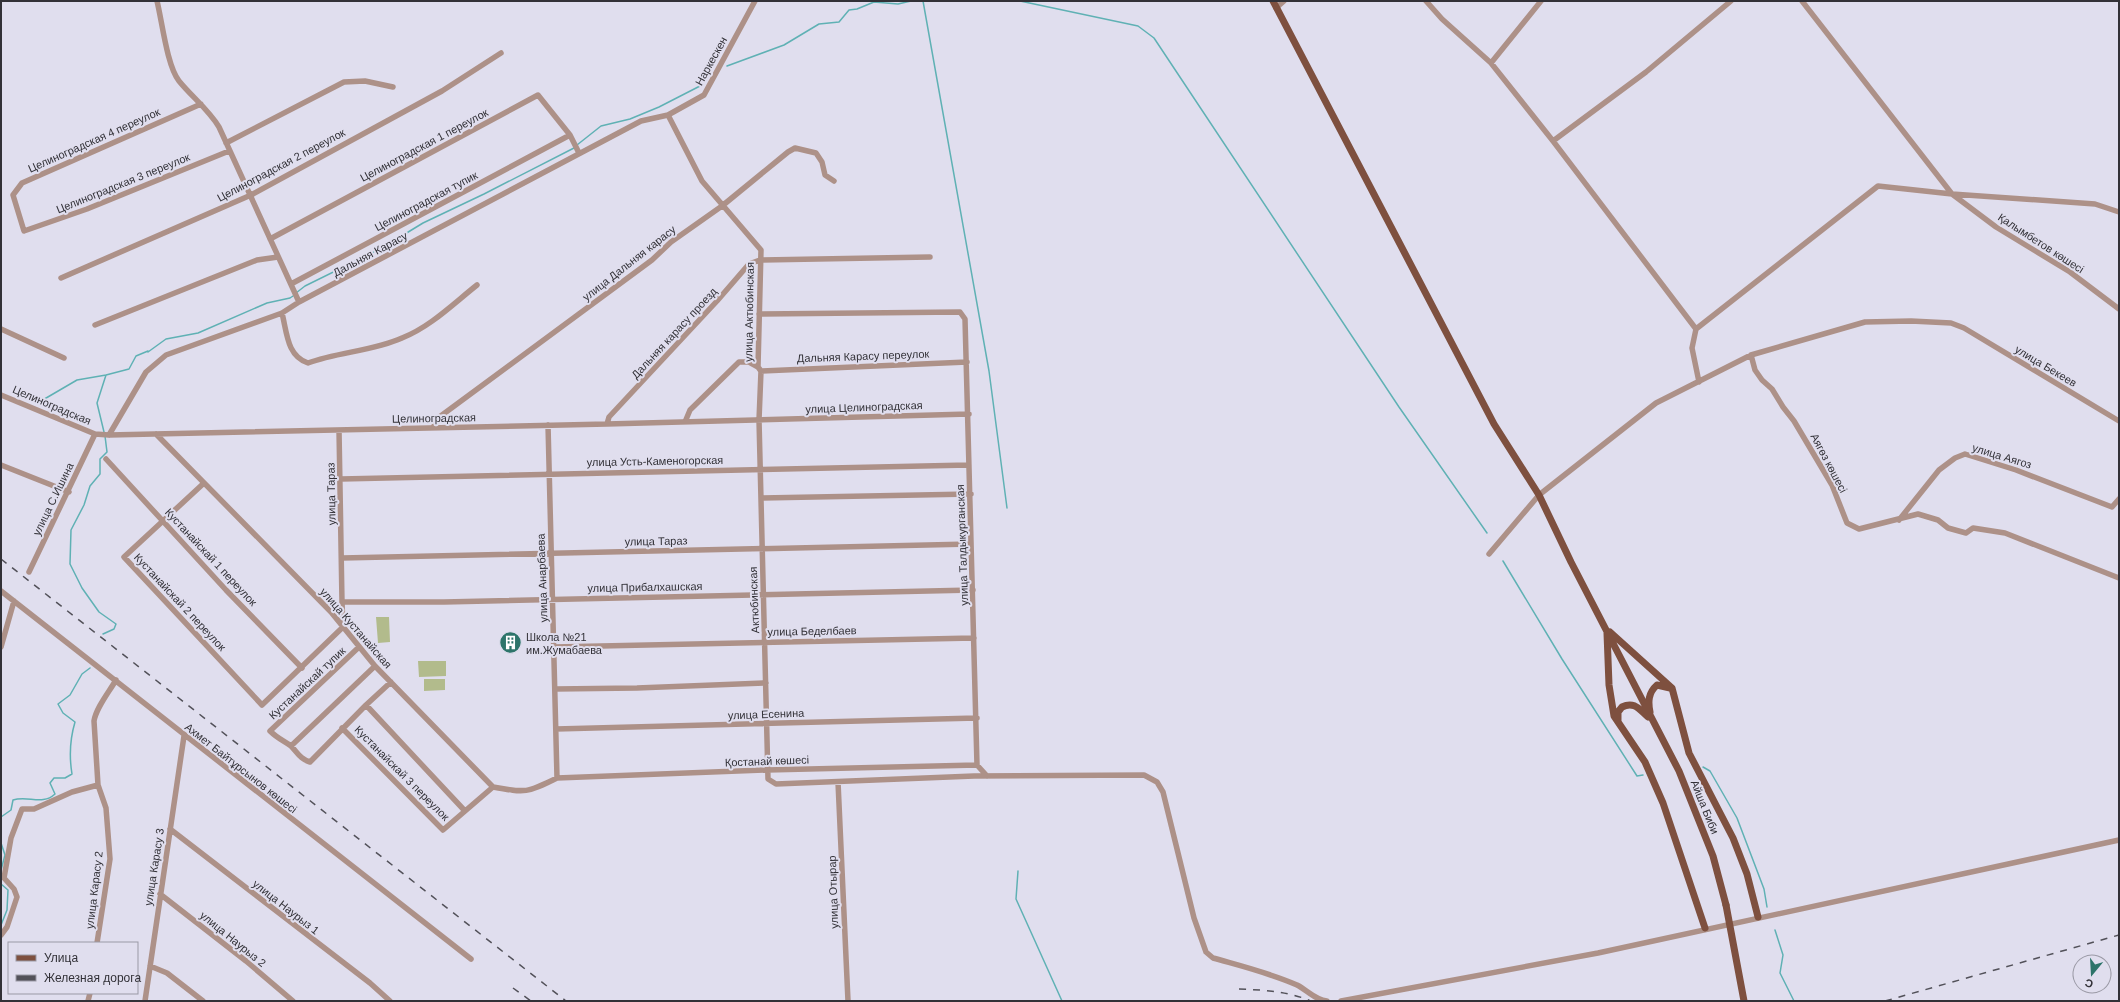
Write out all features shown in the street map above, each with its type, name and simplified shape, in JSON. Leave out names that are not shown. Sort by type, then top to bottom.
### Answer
[{"type":"main road","points":[[1275,4],[1494,424],[1539,495],[1571,562],[1607,629],[1652,722]]},
{"type":"main road","points":[[1607,629],[1672,688],[1689,753],[1733,838],[1747,874],[1758,917]]},
{"type":"main road","points":[[1607,629],[1610,691],[1614,716],[1648,769],[1683,860],[1705,928]]},
{"type":"main road","points":[[1652,722],[1648,703],[1651,690],[1657,685],[1672,688]]},
{"type":"main road","points":[[1618,724],[1618,712],[1622,707],[1631,704],[1636,705],[1652,722]]},
{"type":"main road","name":"Айша Биби","points":[[1652,722],[1679,772],[1698,816],[1712,856],[1726,905],[1744,1001]]},
{"type":"street","points":[[157,1],[168,54],[178,80],[211,115],[251,194],[298,300]]},
{"type":"street","name":"Наркескен","points":[[668,115],[704,95],[755,1]]},
{"type":"street","points":[[1275,4],[1284,1]]},
{"type":"street","points":[[1426,1],[1442,19],[1491,63],[1553,141],[1696,329]]},
{"type":"street","points":[[1491,63],[1541,1]]},
{"type":"street","points":[[1553,141],[1646,72],[1731,1]]},
{"type":"street","points":[[1802,1],[1952,194]]},
{"type":"street","name":"Целиноградская 2 переулок","points":[[61,278],[251,194],[442,91],[501,53]]},
{"type":"street","points":[[226,143],[344,82],[366,81],[394,87]]},
{"type":"street","name":"Целиноградская 1 переулок","points":[[270,238],[538,95],[571,137]]},
{"type":"street","name":"Целиноградская 4 переулок","points":[[24,231],[13,195],[22,183],[201,104]]},
{"type":"street","name":"Дальняя Карасу","points":[[109,435],[146,372],[166,355],[282,313],[298,300],[641,121],[668,115]]},
{"type":"street","name":"улица Актюбинская","points":[[668,115],[702,181],[761,250],[759,314],[759,420]]},
{"type":"street","points":[[571,137],[579,153]]},
{"type":"street","name":"Целиноградская тупик","points":[[293,287],[571,137]]},
{"type":"street","name":"улица Дальняя карасу","points":[[433,428],[438,418],[646,264],[671,242],[722,206],[795,148],[816,153],[822,162],[825,176],[834,181]]},
{"type":"street","name":"Целиноградская 3 переулок","points":[[24,231],[87,209],[229,151]]},
{"type":"street","points":[[1699,382],[1692,348],[1696,329],[1878,186],[1952,194],[2095,204],[2119,212]]},
{"type":"street","name":"Қалымбетов көшесі","points":[[1952,194],[1996,226],[2070,272],[2119,309]]},
{"type":"street","points":[[95,325],[257,260],[278,257]]},
{"type":"street","points":[[761,260],[930,257]]},
{"type":"street","name":"Дальняя карасу проезд","points":[[607,424],[609,417],[717,302],[749,264],[761,260]]},
{"type":"street","points":[[282,313],[292,352],[299,360],[308,363],[328,356],[406,336],[418,331],[477,285]]},
{"type":"street","name":"улица Талдыкурганская","points":[[759,314],[960,312],[965,319],[969,414],[977,765]]},
{"type":"street","name":"улица Бекеев","points":[[1489,554],[1539,495],[1656,403],[1751,355],[1865,322],[1911,321],[1950,323],[1964,328],[2119,421]]},
{"type":"street","points":[[1,329],[64,358]]},
{"type":"street","name":"Аягөз көшесі","points":[[1751,355],[1755,370],[1762,380],[1772,388],[1783,408],[1794,421],[1832,485],[1847,523],[1859,529],[1918,514],[1938,520],[1948,528],[1966,533],[1973,528],[2005,534],[2119,578]]},
{"type":"street","name":"Дальняя Карасу переулок","points":[[685,422],[690,410],[740,362],[749,362],[759,369],[967,362]]},
{"type":"street","name":"Целиноградская","points":[[1,395],[95,434]]},
{"type":"street","name":"улица Целиноградская","points":[[759,420],[969,414]]},
{"type":"street","name":"Целиноградская","points":[[109,435],[759,420]]},
{"type":"street","name":"Актюбинская","points":[[759,420],[768,779],[776,784],[838,782]]},
{"type":"street","name":"улица Анарбаева","points":[[548,425],[552,599],[556,689],[557,778]]},
{"type":"street","name":"улица Тараз","points":[[339,430],[342,602]]},
{"type":"street","points":[[95,434],[109,435]]},
{"type":"street","name":"улица С.Ишина","points":[[29,572],[69,492],[95,434]]},
{"type":"street","name":"улица Кустанайская","points":[[156,434],[331,612],[375,666],[493,788]]},
{"type":"street","name":"улица Аягоз","points":[[1899,520],[1939,470],[1955,458],[1966,454],[2023,472],[2112,507],[2119,499]]},
{"type":"street","name":"Кустанайскай 1 переулок","points":[[106,459],[226,590],[302,668]]},
{"type":"street","points":[[1,465],[69,492]]},
{"type":"street","name":"улица Усть-Каменогорская","points":[[341,479],[969,465]]},
{"type":"street","name":"Кустанайскай 2 переулок","points":[[204,483],[124,557],[262,705]]},
{"type":"street","points":[[761,498],[971,494]]},
{"type":"street","name":"улица Тараз","points":[[342,558],[971,544]]},
{"type":"street","name":"улица Прибалхашская","points":[[342,602],[444,602],[973,590]]},
{"type":"street","name":"Ахмет Байтұрсынов көшесі","points":[[1,591],[116,680],[184,736],[471,959]]},
{"type":"street","points":[[1,647],[14,601]]},
{"type":"street","points":[[342,602],[343,627]]},
{"type":"street","name":"Кустанайскай тупик","points":[[262,705],[343,627]]},
{"type":"street","name":"улица Беделбаев","points":[[554,647],[974,638]]},
{"type":"street","name":"Кустанайскай тупик","points":[[359,647],[270,731],[280,741],[291,746],[302,760],[310,762],[342,728],[391,682]]},
{"type":"street","points":[[291,746],[375,666]]},
{"type":"street","name":"улица Карасу 2","points":[[97,942],[110,859],[106,808],[98,785],[94,721],[95,712],[106,699],[116,680]]},
{"type":"street","points":[[556,689],[637,688],[766,683]]},
{"type":"street","name":"Кустанайскай 3 переулок","points":[[366,705],[465,811]]},
{"type":"street","name":"улица Есенина","points":[[556,729],[977,718]]},
{"type":"street","name":"Кустанайскай 3 переулок","points":[[342,728],[443,830],[493,788]]},
{"type":"street","name":"улица Карасу 3","points":[[145,1001],[184,736]]},
{"type":"street","points":[[977,765],[987,776]]},
{"type":"street","name":"Қостанай көшесі","points":[[557,778],[767,770],[977,765]]},
{"type":"street","points":[[838,782],[987,776],[1144,774],[1158,782],[1163,792],[1194,918],[1206,952],[1213,958],[1272,976],[1298,986],[1319,999],[1327,1001]]},
{"type":"street","points":[[493,788],[521,792],[535,789],[557,778]]},
{"type":"street","name":"улица Отырар","points":[[838,782],[848,1001]]},
{"type":"street","points":[[1,935],[7,927],[17,897],[14,889],[4,878],[11,838],[22,809],[34,810],[72,792],[98,785]]},
{"type":"street","name":"улица Наурыз 1","points":[[170,829],[370,982],[390,1001]]},
{"type":"street","points":[[1341,1001],[1598,953],[1705,928],[2119,840]]},
{"type":"street","name":"улица Наурыз 2","points":[[160,894],[246,961],[292,1001]]},
{"type":"street","points":[[150,966],[166,974],[203,1001]]},
{"type":"green space","points":[[376,617],[389,617],[390,642],[378,643]]},
{"type":"green space","points":[[418,661],[446,661],[446,676],[419,677]]},
{"type":"green space","points":[[424,679],[445,679],[445,690],[424,691]]},
{"type":"waterway","points":[[727,66],[784,45],[819,24],[839,22],[849,10],[857,9],[874,2],[898,4],[911,1]]},
{"type":"waterway","points":[[923,1],[989,371],[1007,508]]},
{"type":"waterway","points":[[1020,1],[1138,26],[1154,38],[1399,407],[1487,533]]},
{"type":"waterway","points":[[577,145],[601,126],[630,119],[659,107],[700,86],[703,73],[711,67]]},
{"type":"waterway","points":[[296,293],[305,286],[382,248],[423,223],[574,148]]},
{"type":"waterway","points":[[148,352],[166,339],[198,333],[267,303],[293,296]]},
{"type":"waterway","points":[[104,432],[97,403],[106,375],[129,369],[136,356],[148,351]]},
{"type":"waterway","points":[[41,401],[77,380],[106,375]]},
{"type":"waterway","points":[[103,634],[114,629],[116,624],[99,612],[82,588],[70,564],[71,530],[84,505],[90,486],[100,474],[100,459],[107,452],[105,436]]},
{"type":"waterway","points":[[1503,561],[1562,659],[1637,776],[1643,775]]},
{"type":"waterway","points":[[1,817],[11,810],[13,800],[40,800],[50,797],[55,794],[50,783],[54,778],[65,778],[72,774],[70,748],[75,722],[63,713],[58,704],[70,695],[82,674],[90,668]]},
{"type":"waterway","points":[[1703,767],[1710,771],[1737,818],[1764,889],[1767,907]]},
{"type":"waterway","points":[[1,843],[5,855],[1,870]]},
{"type":"waterway","points":[[1018,871],[1016,899],[1062,1001]]},
{"type":"waterway","points":[[1,884],[8,890],[7,910],[1,925]]},
{"type":"waterway","points":[[1775,930],[1783,955],[1780,973],[1794,1001]]},
{"type":"railway","points":[[1,559],[566,1001]]},
{"type":"railway","points":[[1885,1001],[2119,935]]},
{"type":"railway","points":[[513,988],[531,1001]]},
{"type":"railway","points":[[1239,989],[1284,993],[1311,1001]]},
{"type":"place","name":"Школа №21 им.Жумабаева","points":[[511,643]]}]
